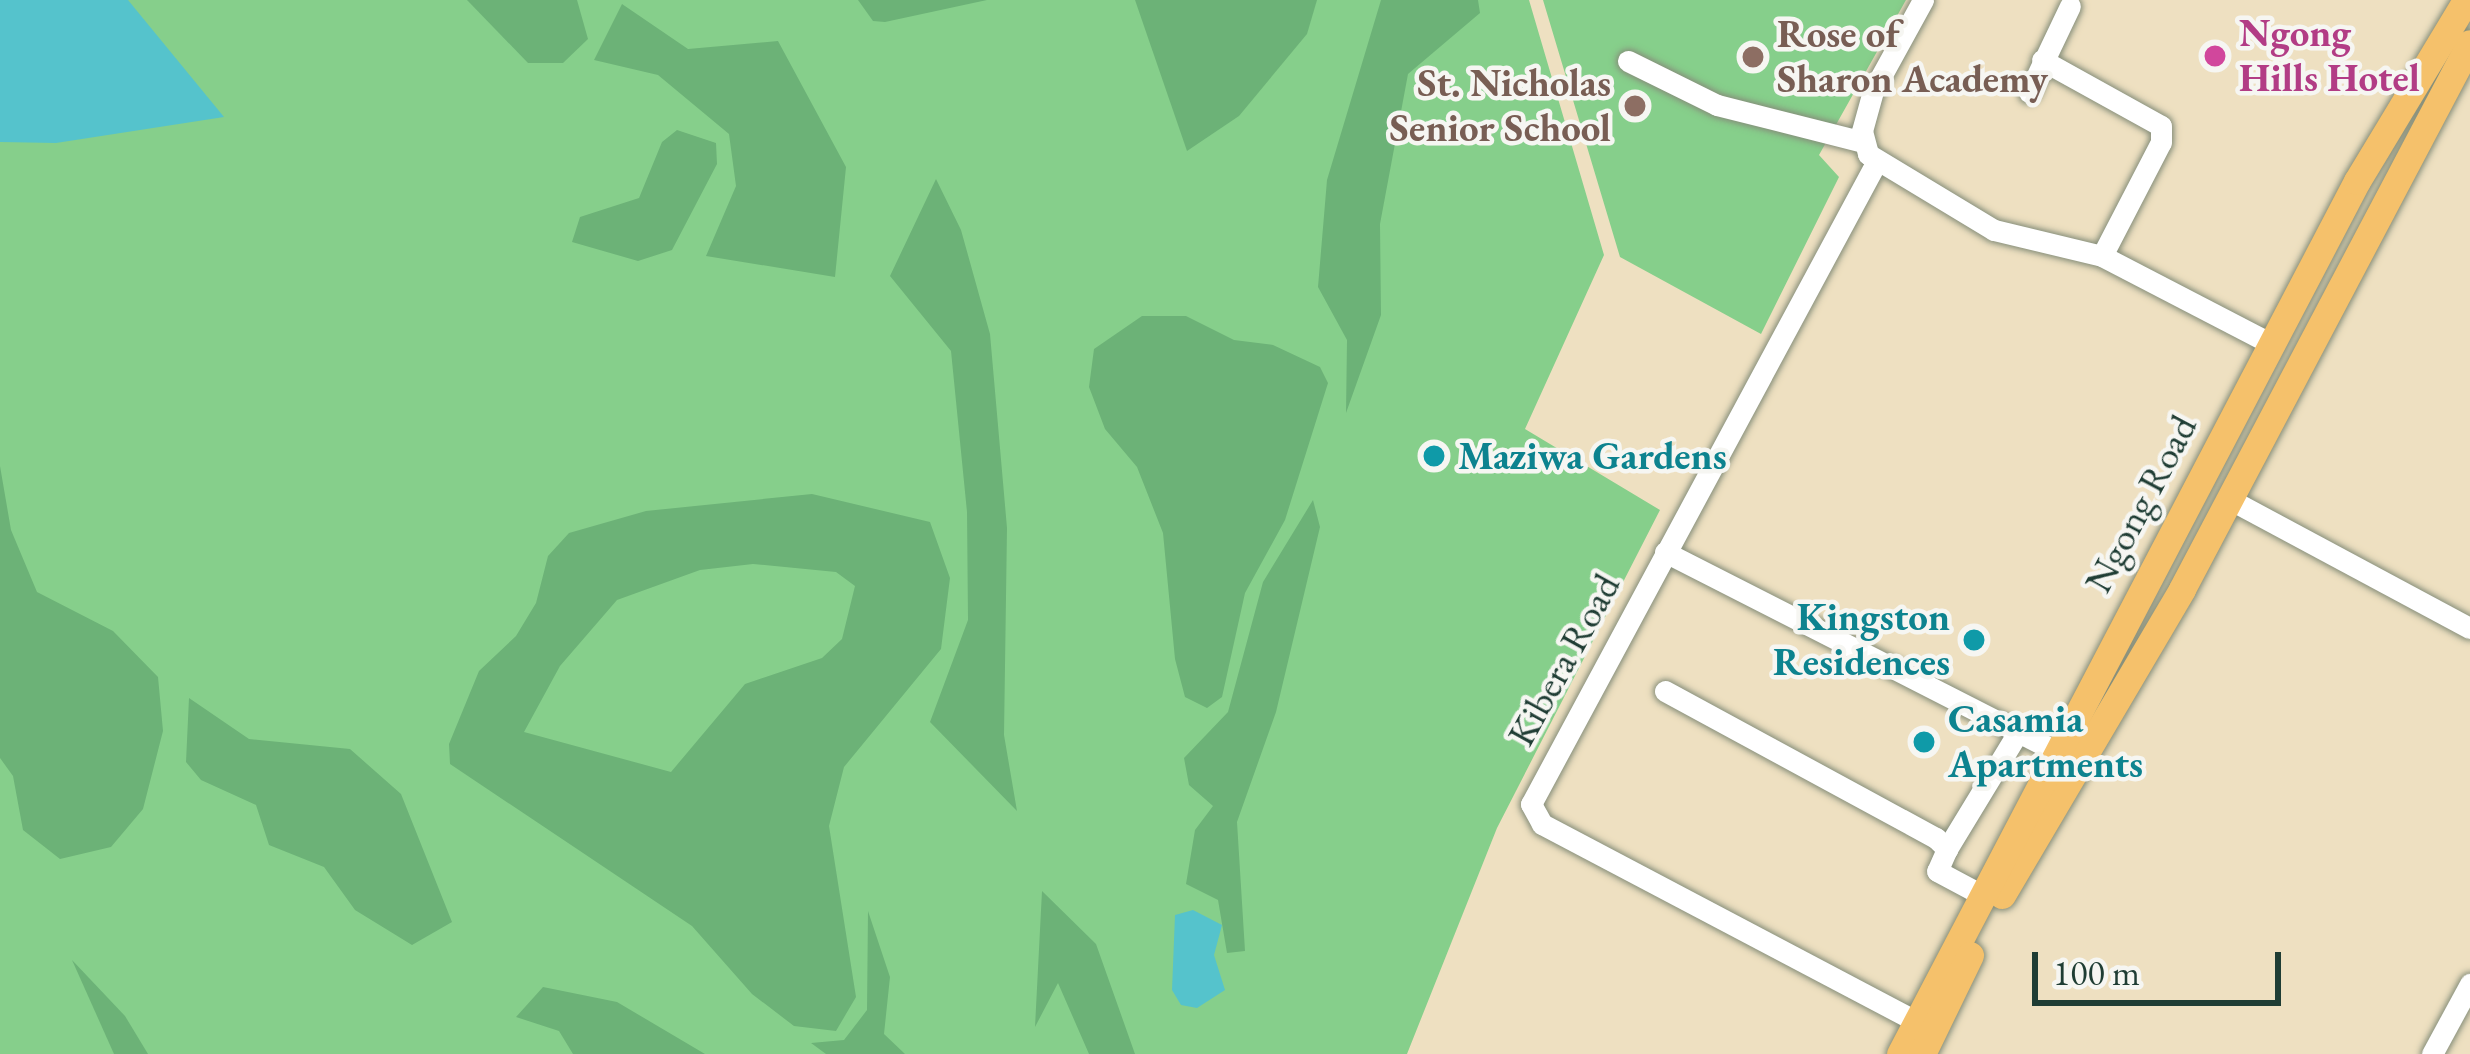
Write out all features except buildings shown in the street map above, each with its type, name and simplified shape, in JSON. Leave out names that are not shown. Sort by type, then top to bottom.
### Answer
[{"type":"main road","name":"Ngong Road","points":[[1900,1054],[2356,181],[2466,0]]},
{"type":"main road","name":"Ngong Road","points":[[1922,1054],[1993,911],[2182,589],[2470,44]]},
{"type":"main road","points":[[2356,181],[2384,177],[2388,200]]},
{"type":"main road","points":[[2151,568],[2154,594],[2167,598],[2182,589]]},
{"type":"street","points":[[1863,142],[1881,70],[1923,0]]},
{"type":"street","points":[[2029,92],[2070,6]]},
{"type":"street","points":[[2042,60],[2161,126],[2161,142],[2102,256]]},
{"type":"street","points":[[1628,61],[1717,105],[1863,142],[1877,161],[1994,230],[2102,256],[2270,343]]},
{"type":"street","name":"Kibera Road","points":[[1877,161],[1533,793],[1538,820],[1915,1021]]},
{"type":"street","points":[[2229,499],[2470,628]]},
{"type":"street","points":[[1664,552],[2056,751]]},
{"type":"street","points":[[1665,691],[1947,848]]},
{"type":"street","points":[[1982,895],[1936,871],[2018,731]]},
{"type":"street","points":[[2432,1054],[2470,984]]},
{"type":"green space","points":[[0,0],[1529,0],[1604,255],[1525,429],[1660,510],[1497,828],[1407,1054],[0,1054]]},
{"type":"green space","points":[[467,0],[577,0],[588,39],[563,63],[528,63]]},
{"type":"green space","points":[[858,0],[987,0],[885,22],[873,21]]},
{"type":"green space","points":[[1135,0],[1317,0],[1307,34],[1239,116],[1187,151]]},
{"type":"green space","points":[[1381,0],[1478,0],[1480,13],[1408,74],[1380,224],[1381,315],[1346,413],[1347,340],[1318,287],[1327,180]]},
{"type":"green space","points":[[1543,0],[1906,0],[1819,155],[1839,177],[1761,334],[1620,257]]},
{"type":"green space","points":[[622,4],[688,49],[778,41],[846,167],[835,277],[706,256],[736,186],[729,134],[658,75],[594,60]]},
{"type":"green space","points":[[677,130],[716,143],[717,164],[672,250],[638,261],[572,242],[580,217],[639,198],[662,142]]},
{"type":"green space","points":[[936,179],[961,230],[990,334],[1007,528],[1004,735],[1017,811],[930,722],[968,620],[967,512],[951,351],[890,276]]},
{"type":"green space","points":[[1142,316],[1186,316],[1234,340],[1273,345],[1320,367],[1328,383],[1285,520],[1245,593],[1222,697],[1207,708],[1185,697],[1175,659],[1163,533],[1137,467],[1105,429],[1089,387],[1094,349]]},
{"type":"green space","points":[[0,466],[11,530],[37,592],[113,631],[158,677],[163,731],[143,809],[111,847],[60,859],[23,830],[13,776],[0,758]]},
{"type":"green space","points":[[812,494],[930,522],[950,578],[941,649],[844,767],[829,826],[856,997],[836,1031],[794,1026],[752,994],[692,926],[450,764],[449,744],[479,671],[516,636],[536,603],[548,556],[569,533],[646,511]],"holes":[[[753,564],[836,572],[855,586],[842,639],[822,658],[745,684],[671,772],[524,732],[560,666],[617,600],[700,570]]]},
{"type":"green space","points":[[1313,500],[1320,527],[1276,712],[1237,822],[1245,951],[1227,953],[1218,900],[1186,884],[1195,830],[1213,806],[1189,785],[1184,758],[1228,712],[1263,582]]},
{"type":"green space","points":[[189,698],[249,739],[350,749],[401,794],[452,922],[412,945],[355,910],[324,867],[269,845],[256,805],[201,780],[186,762]]},
{"type":"green space","points":[[1042,891],[1096,944],[1135,1054],[1089,1054],[1058,983],[1035,1027]]},
{"type":"green space","points":[[868,911],[890,977],[884,1034],[905,1054],[826,1054],[811,1043],[844,1040],[867,1010]]},
{"type":"green space","points":[[72,960],[125,1016],[148,1054],[114,1054]]},
{"type":"green space","points":[[543,987],[617,1002],[705,1054],[573,1054],[559,1031],[516,1017]]},
{"type":"water","points":[[0,0],[128,0],[224,117],[56,143],[0,142]]},
{"type":"water","points":[[1193,910],[1222,925],[1214,955],[1225,990],[1197,1008],[1181,1005],[1172,990],[1175,915]]},
{"type":"place","name":"Ngong Hills Hotel","points":[[2215,56]]},
{"type":"place","name":"Rose of Sharon Academy","points":[[1753,57]]},
{"type":"place","name":"St. Nicholas Senior School","points":[[1635,106]]},
{"type":"place","name":"Maziwa Gardens","points":[[1434,456]]},
{"type":"place","name":"Kingston Residences","points":[[1974,640]]},
{"type":"place","name":"Casamia Apartments","points":[[1924,742]]}]
